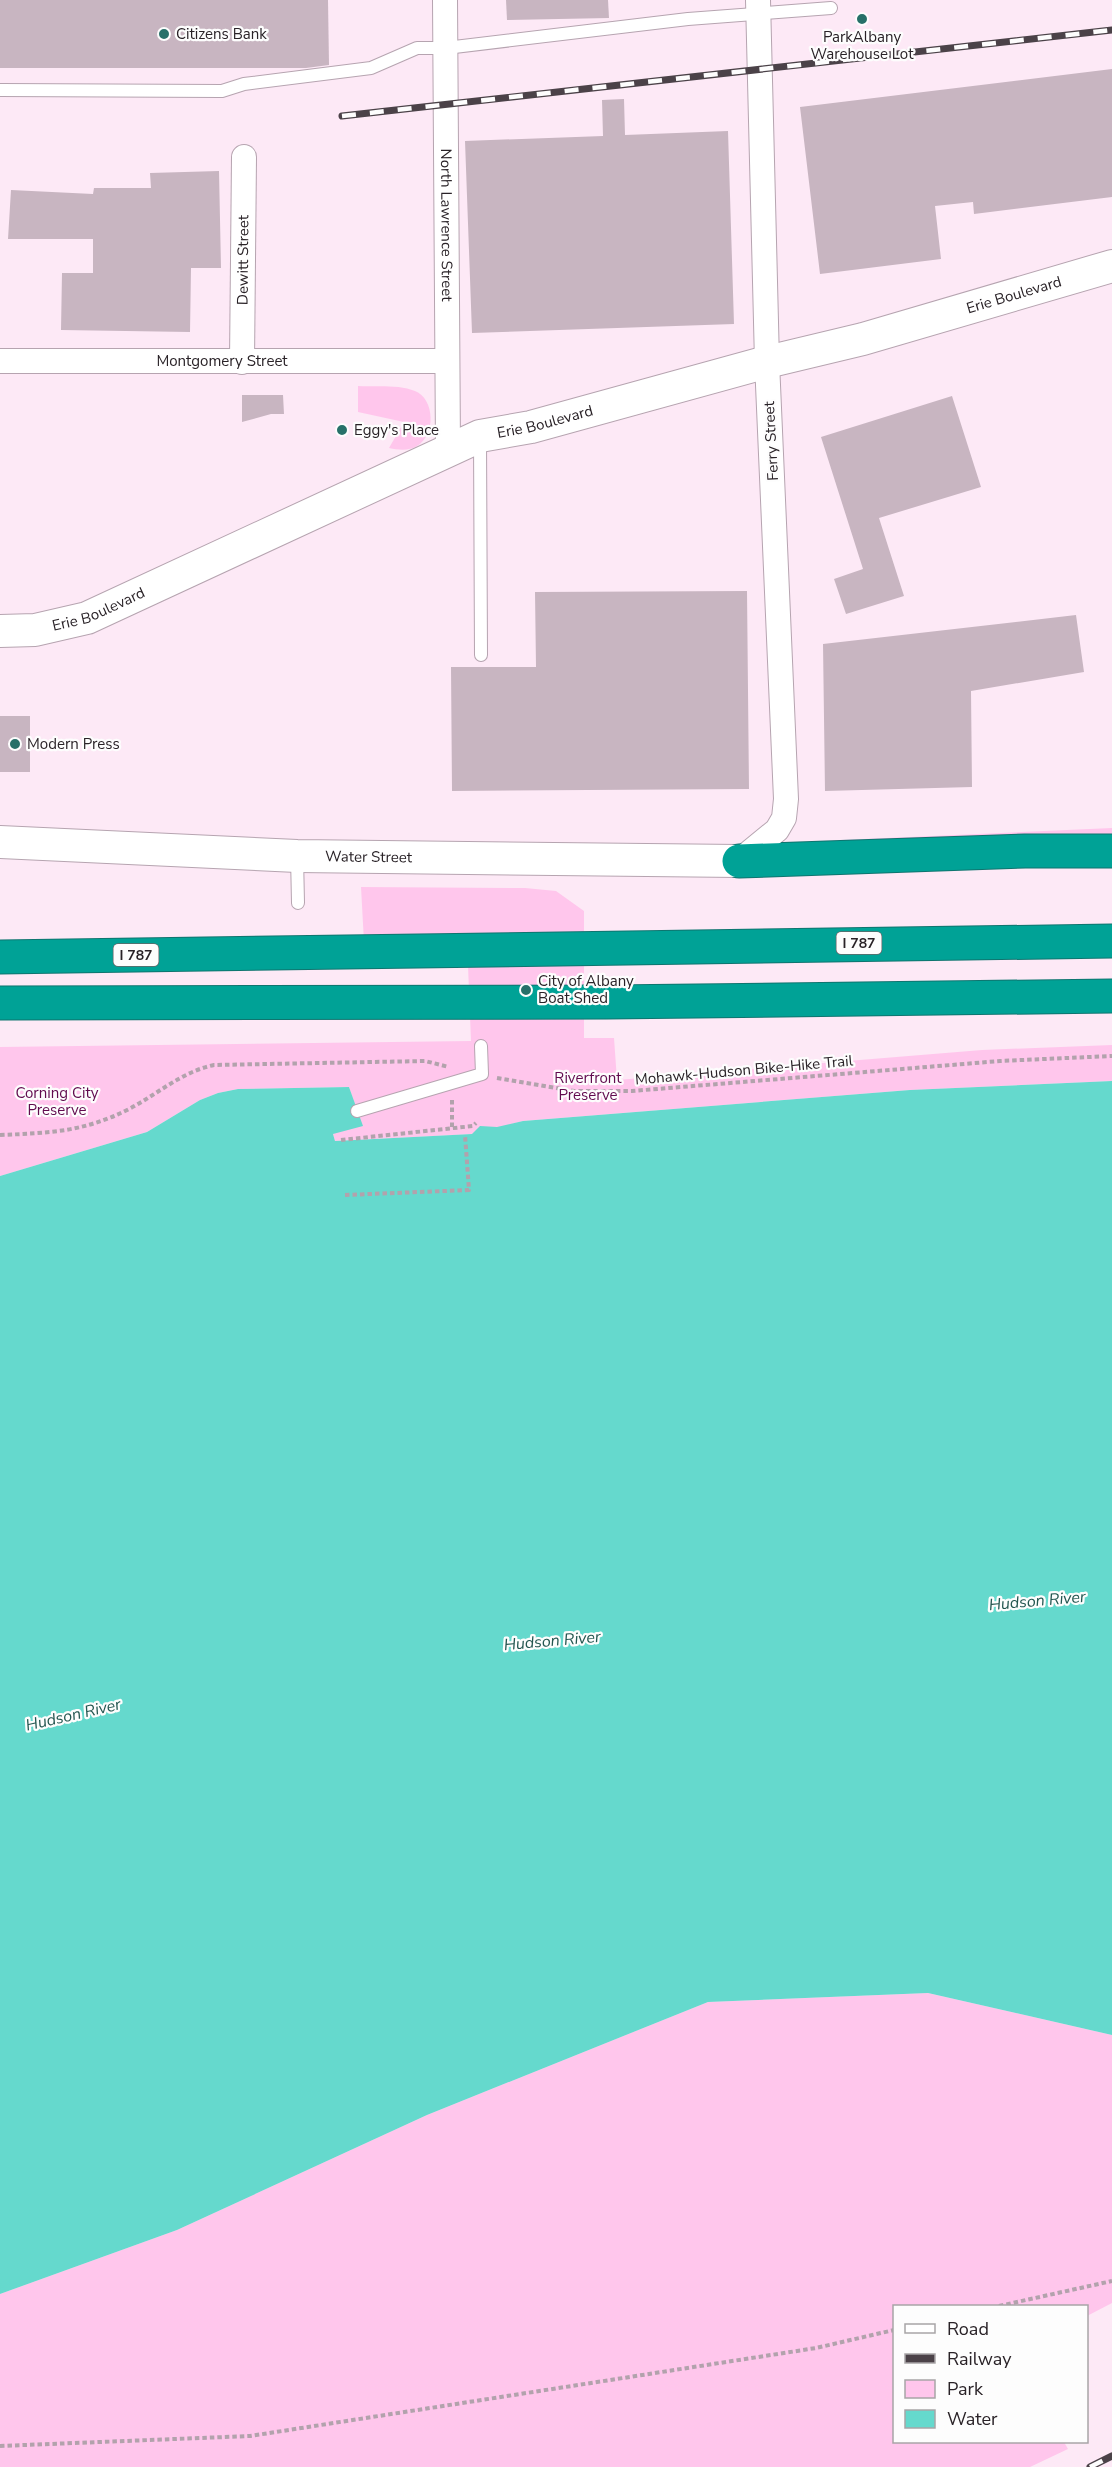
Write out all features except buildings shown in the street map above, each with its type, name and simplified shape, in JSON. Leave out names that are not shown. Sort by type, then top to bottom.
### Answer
[{"type":"highway","points":[[739,861],[1025,851],[1112,851]]},
{"type":"highway","points":[[0,934],[271,954]]},
{"type":"highway","name":"I 787","points":[[0,957],[1112,940]]},
{"type":"highway","points":[[0,1003],[188,1005],[1112,996]]},
{"type":"highway","points":[[0,1019],[188,1005]]},
{"type":"street","name":"North Lawrence Street","points":[[445,0],[445,361],[448,449]]},
{"type":"street","name":"Ferry Street","points":[[739,861],[777,830],[784,818],[786,799],[767,362],[758,7]]},
{"type":"street","name":"Dewitt Street","points":[[242,362],[244,157]]},
{"type":"street","name":"Erie Boulevard","points":[[0,631],[35,630],[87,618],[480,436],[531,427],[767,362],[863,339],[1112,266]]},
{"type":"street","name":"Montgomery Street","points":[[0,362],[445,361]]},
{"type":"street","name":"Water Street","points":[[0,842],[297,856],[739,861]]},
{"type":"lane","points":[[0,90],[222,91],[244,84],[371,68],[417,48],[446,48],[688,19],[758,7],[831,8]]},
{"type":"lane","points":[[480,436],[481,656]]},
{"type":"lane","points":[[297,856],[298,903]]},
{"type":"lane","points":[[357,1111],[482,1074],[481,1046]]},
{"type":"path","name":"Mohawk-Hudson Bike-Hike Trail","points":[[0,1135],[58,1133],[80,1129],[130,1108],[187,1074],[214,1065],[425,1061],[574,1091],[600,1092],[1000,1061],[1112,1056]]},
{"type":"path","points":[[451,1083],[452,1127]]},
{"type":"path","points":[[341,1140],[473,1126],[476,1123]]},
{"type":"path","points":[[345,1195],[469,1190],[465,1135]]},
{"type":"path","points":[[1008,2305],[1112,2281]]},
{"type":"path","points":[[0,2446],[250,2436],[816,2348],[893,2330]]},
{"type":"green space","points":[[358,386],[402,387],[422,395],[431,417],[428,434],[423,441],[411,449],[389,448],[404,422],[358,412]]},
{"type":"green space","points":[[1112,828],[1112,834],[818,841]]},
{"type":"green space","points":[[361,887],[525,888],[556,891],[584,911],[584,1038],[614,1038],[617,1080],[982,1050],[1112,1045],[1112,1081],[910,1090],[523,1121],[473,1134],[335,1141],[333,1134],[357,1111],[349,1087],[238,1089],[200,1100],[147,1132],[0,1176],[0,1047],[471,1041],[467,940],[364,942]]},
{"type":"green space","points":[[928,1993],[1112,2035],[1112,2303],[1088,2315],[1088,2305],[893,2305],[893,2443],[1065,2443],[1068,2449],[1030,2467],[0,2467],[0,2294],[177,2230],[427,2115],[708,2002]]},
{"type":"water","name":"Hudson River","points":[[1112,1081],[1112,2035],[928,1993],[708,2002],[427,2115],[177,2230],[0,2294],[0,1176],[147,1132],[200,1100],[238,1089],[349,1087],[363,1126],[333,1134],[335,1141],[472,1134],[480,1126],[497,1127],[523,1121],[910,1090]]},
{"type":"railway","points":[[342,116],[1112,30]]},
{"type":"railway","points":[[1090,2467],[1112,2456]]},
{"type":"place","name":"ParkAlbany Warehouse Lot","points":[[862,19]]},
{"type":"place","name":"Citizens Bank","points":[[164,34]]},
{"type":"place","name":"Eggy's Place","points":[[342,430]]},
{"type":"place","name":"Modern Press","points":[[15,744]]},
{"type":"place","name":"City of Albany Boat Shed","points":[[526,990]]},
{"type":"park label","name":"Riverfront Preserve","points":[[588,1086]]},
{"type":"park label","name":"Corning City Preserve","points":[[57,1102]]}]
